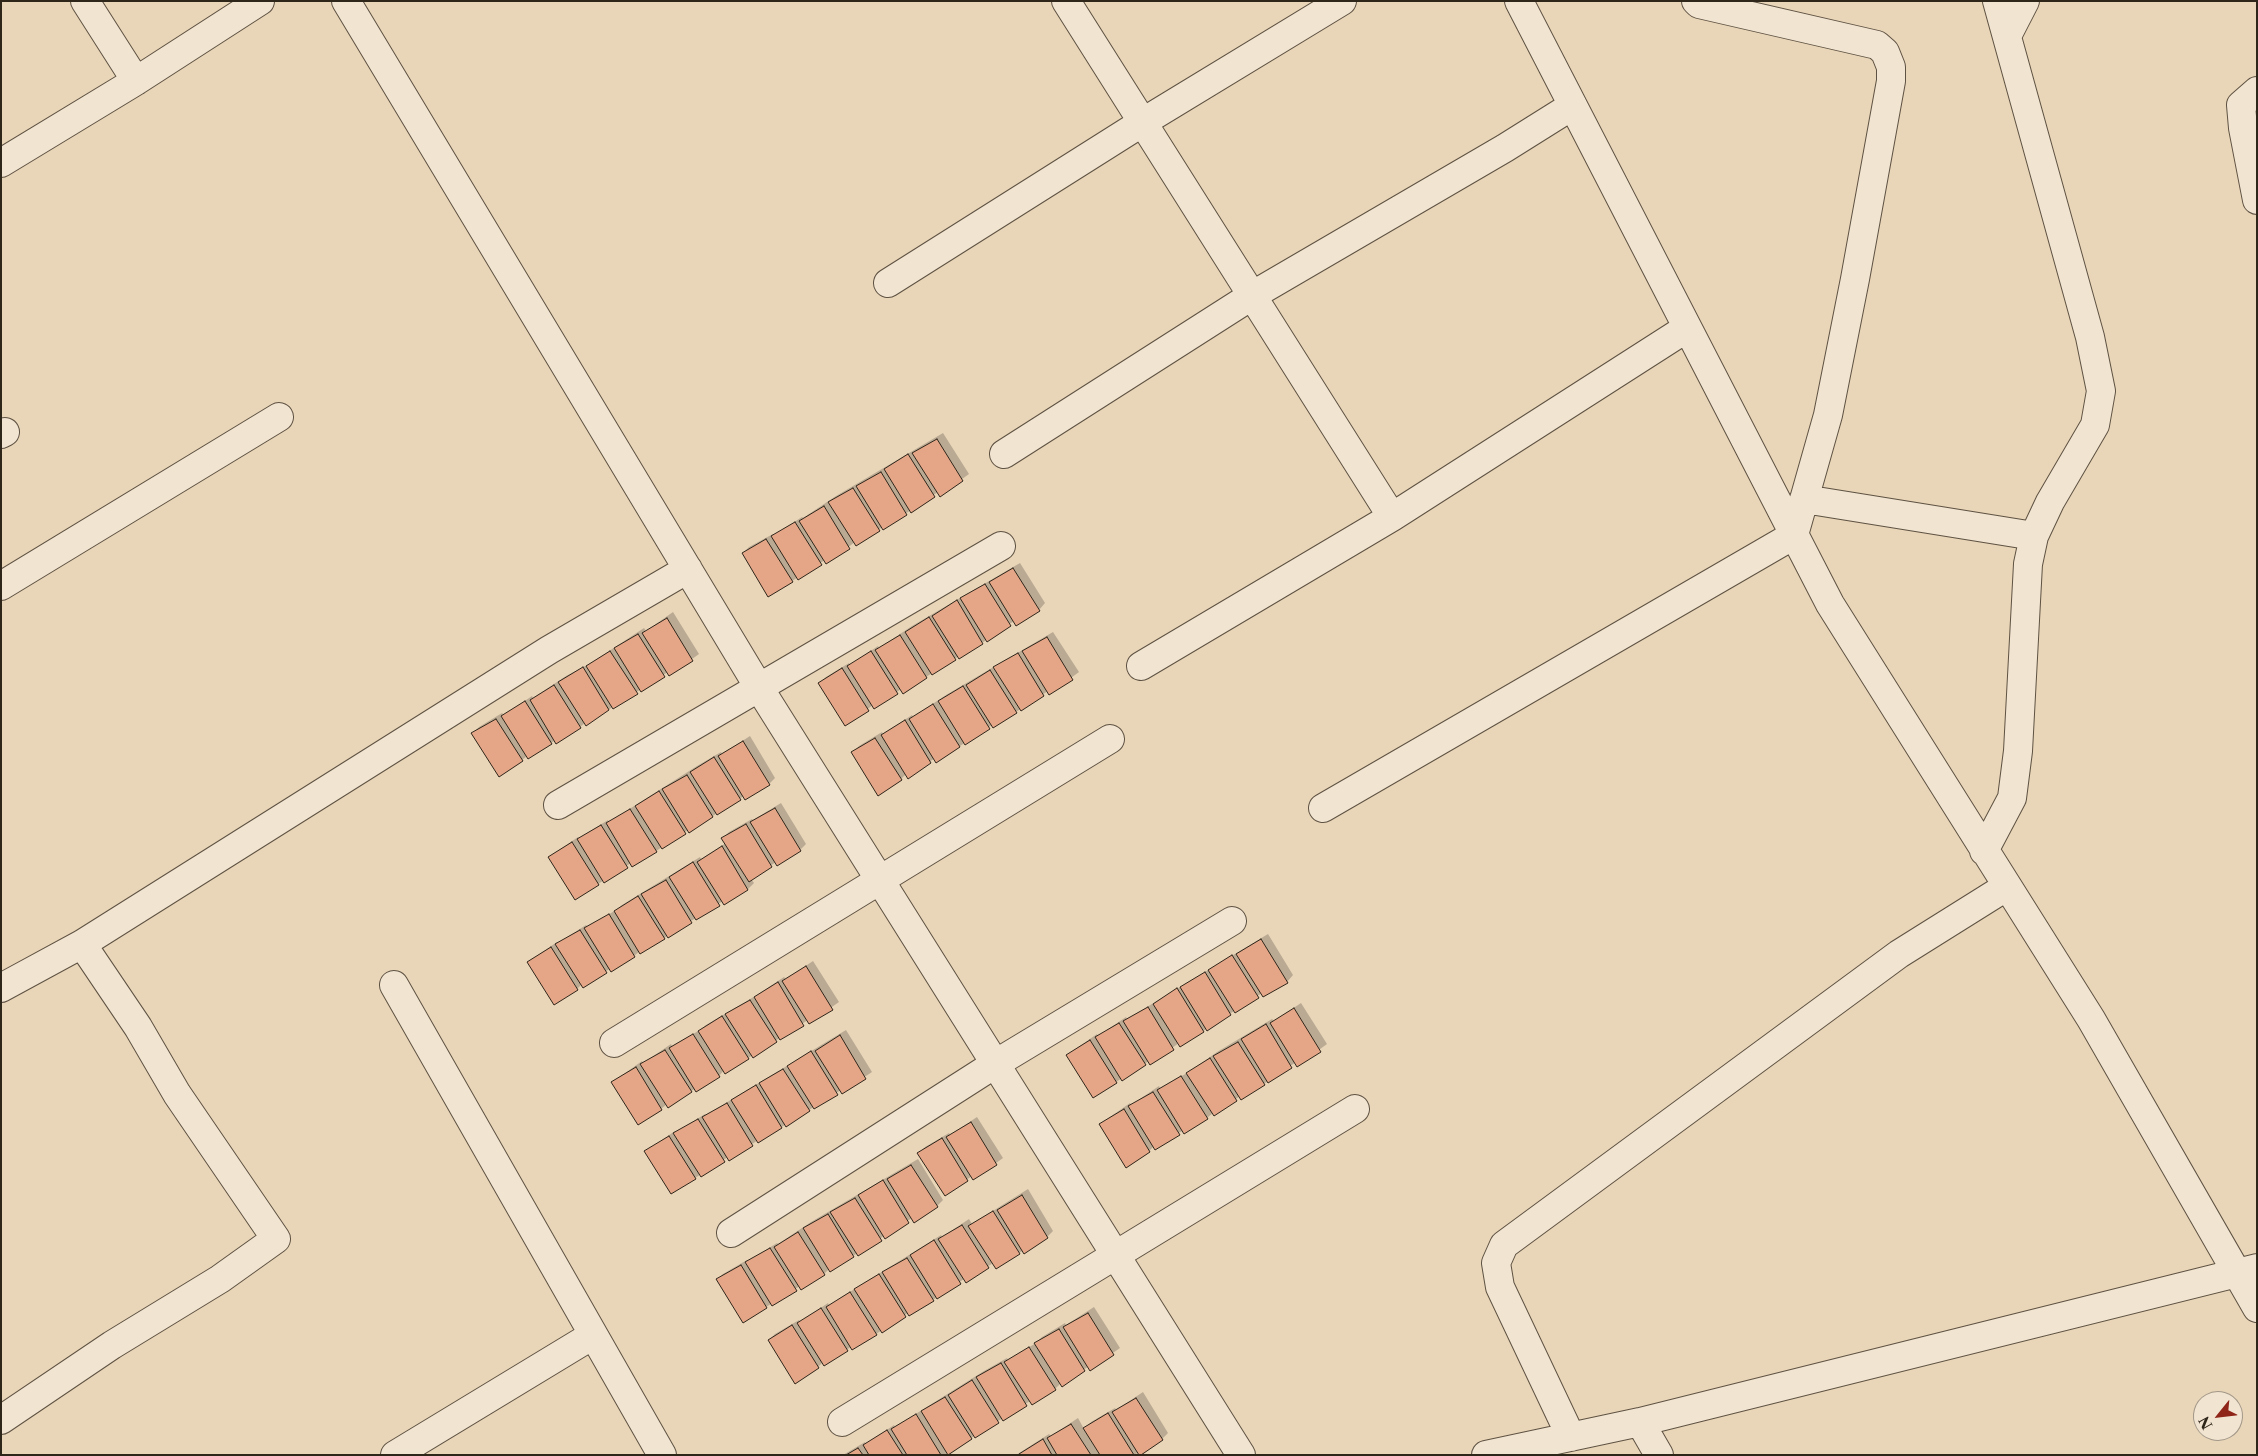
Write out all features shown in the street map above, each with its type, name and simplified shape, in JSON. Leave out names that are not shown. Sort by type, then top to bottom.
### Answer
[{"type":"street","points":[[85,1],[136,81]]},
{"type":"street","points":[[1,162],[136,81],[260,1]]},
{"type":"street","points":[[346,1],[758,686],[1241,1455]]},
{"type":"street","points":[[1066,1],[1392,517]]},
{"type":"street","points":[[888,283],[1143,122],[1342,1]]},
{"type":"street","points":[[1519,1],[1830,604],[2006,887],[2091,1019],[2246,1270],[2257,1308]]},
{"type":"street","points":[[1323,808],[1794,535],[1828,415],[1834,387],[1886,110],[1891,67],[1885,52],[1877,45],[1699,4],[1696,1]]},
{"type":"street","points":[[1984,851],[2012,798],[2018,751],[2028,564],[2034,536],[2050,502],[2095,425],[2101,391],[2090,337],[1997,1]]},
{"type":"street","points":[[2007,36],[2025,1]]},
{"type":"street","points":[[2257,91],[2241,105],[2243,128],[2257,200]]},
{"type":"street","points":[[1004,454],[1253,295],[1505,148],[1572,106]]},
{"type":"street","points":[[1141,666],[1392,517],[1687,328]]},
{"type":"street","points":[[1,586],[279,417]]},
{"type":"street","points":[[1804,499],[2034,536]]},
{"type":"street","points":[[558,805],[758,686],[1001,546]]},
{"type":"street","points":[[1,988],[82,944],[549,650],[688,569]]},
{"type":"street","points":[[614,1043],[1110,740]]},
{"type":"street","points":[[1571,1437],[1500,1287],[1496,1263],[1504,1245],[1899,954],[2006,887]]},
{"type":"street","points":[[731,1233],[994,1064],[1232,921]]},
{"type":"street","points":[[1,1420],[112,1345],[220,1279],[276,1239],[177,1094],[138,1026],[82,944]]},
{"type":"street","points":[[394,985],[662,1455]]},
{"type":"street","points":[[842,1422],[1355,1109]]},
{"type":"street","points":[[1486,1455],[1640,1422],[2246,1270]]},
{"type":"street","points":[[395,1455],[593,1335]]},
{"type":"street","points":[[1640,1422],[1660,1455]]},
{"type":"building","points":[[937,439],[963,481],[940,497],[912,453]]},
{"type":"building","points":[[908,454],[935,497],[911,513],[884,469]]},
{"type":"building","points":[[881,472],[907,515],[883,530],[856,486]]},
{"type":"building","points":[[853,488],[880,531],[856,546],[828,502]]},
{"type":"building","points":[[824,506],[850,549],[826,564],[799,521]]},
{"type":"building","points":[[795,522],[822,565],[798,580],[771,536]]},
{"type":"building","points":[[766,539],[793,582],[768,597],[742,553]]},
{"type":"building","points":[[1013,568],[1040,611],[1016,626],[989,582]]},
{"type":"building","points":[[985,584],[1011,626],[987,642],[960,598]]},
{"type":"building","points":[[957,600],[983,644],[959,659],[932,616]]},
{"type":"building","points":[[929,617],[956,660],[932,675],[905,632]]},
{"type":"building","points":[[667,618],[693,661],[669,676],[642,633]]},
{"type":"building","points":[[638,634],[665,677],[641,692],[614,648]]},
{"type":"building","points":[[900,635],[927,678],[903,694],[875,650]]},
{"type":"building","points":[[1047,637],[1073,680],[1049,695],[1022,651]]},
{"type":"building","points":[[610,651],[638,694],[613,709],[586,666]]},
{"type":"building","points":[[871,651],[898,694],[874,709],[847,666]]},
{"type":"building","points":[[1018,653],[1044,696],[1021,711],[993,667]]},
{"type":"building","points":[[583,667],[609,710],[586,726],[558,682]]},
{"type":"building","points":[[842,668],[869,711],[845,726],[818,683]]},
{"type":"building","points":[[990,670],[1017,713],[993,728],[966,685]]},
{"type":"building","points":[[554,685],[581,728],[556,744],[530,700]]},
{"type":"building","points":[[963,686],[990,729],[965,745],[938,701]]},
{"type":"building","points":[[525,701],[552,744],[528,759],[501,716]]},
{"type":"building","points":[[933,704],[960,747],[936,763],[909,719]]},
{"type":"building","points":[[496,719],[523,761],[499,777],[471,733]]},
{"type":"building","points":[[905,720],[931,763],[908,779],[881,735]]},
{"type":"building","points":[[875,738],[902,780],[878,796],[851,752]]},
{"type":"building","points":[[743,741],[770,785],[745,800],[718,756]]},
{"type":"building","points":[[714,757],[741,800],[717,815],[690,772]]},
{"type":"building","points":[[687,775],[713,817],[689,833],[662,789]]},
{"type":"building","points":[[659,791],[686,834],[662,849],[635,806]]},
{"type":"building","points":[[775,808],[801,851],[777,866],[750,822]]},
{"type":"building","points":[[630,809],[657,852],[632,867],[606,823]]},
{"type":"building","points":[[746,824],[772,867],[749,882],[721,838]]},
{"type":"building","points":[[601,825],[628,868],[604,883],[577,839]]},
{"type":"building","points":[[572,842],[599,885],[575,900],[548,857]]},
{"type":"building","points":[[722,846],[748,890],[724,905],[697,862]]},
{"type":"building","points":[[693,862],[720,906],[696,920],[669,877]]},
{"type":"building","points":[[666,880],[692,923],[668,938],[641,894]]},
{"type":"building","points":[[638,896],[665,939],[640,954],[614,911]]},
{"type":"building","points":[[609,914],[635,957],[611,972],[584,928]]},
{"type":"building","points":[[580,930],[607,973],[583,988],[555,944]]},
{"type":"building","points":[[1261,939],[1288,983],[1263,997],[1236,954]]},
{"type":"building","points":[[551,947],[578,990],[554,1005],[527,962]]},
{"type":"building","points":[[1232,955],[1259,998],[1235,1013],[1208,970]]},
{"type":"building","points":[[806,966],[833,1010],[809,1024],[782,981]]},
{"type":"building","points":[[1205,972],[1231,1015],[1207,1031],[1180,987]]},
{"type":"building","points":[[778,982],[804,1026],[780,1040],[754,997]]},
{"type":"building","points":[[1177,988],[1204,1032],[1180,1047],[1153,1004]]},
{"type":"building","points":[[750,1000],[777,1042],[753,1058],[725,1014]]},
{"type":"building","points":[[1148,1007],[1174,1050],[1150,1065],[1123,1021]]},
{"type":"building","points":[[1294,1008],[1321,1052],[1297,1067],[1270,1023]]},
{"type":"building","points":[[722,1016],[749,1059],[725,1074],[698,1031]]},
{"type":"building","points":[[1119,1023],[1146,1065],[1122,1081],[1095,1037]]},
{"type":"building","points":[[1266,1024],[1292,1068],[1268,1083],[1241,1039]]},
{"type":"building","points":[[693,1034],[720,1077],[696,1092],[669,1048]]},
{"type":"building","points":[[840,1035],[866,1079],[842,1094],[815,1051]]},
{"type":"building","points":[[1090,1040],[1117,1083],[1093,1098],[1066,1055]]},
{"type":"building","points":[[1238,1042],[1265,1085],[1241,1100],[1213,1056]]},
{"type":"building","points":[[665,1050],[692,1092],[668,1108],[640,1064]]},
{"type":"building","points":[[811,1051],[838,1095],[814,1109],[787,1066]]},
{"type":"building","points":[[1210,1058],[1237,1101],[1214,1116],[1186,1073]]},
{"type":"building","points":[[636,1067],[662,1110],[638,1125],[611,1082]]},
{"type":"building","points":[[783,1069],[810,1111],[786,1127],[759,1083]]},
{"type":"building","points":[[1181,1076],[1208,1119],[1184,1134],[1157,1090]]},
{"type":"building","points":[[756,1085],[782,1128],[758,1143],[731,1100]]},
{"type":"building","points":[[1153,1092],[1180,1135],[1155,1150],[1128,1106]]},
{"type":"building","points":[[727,1103],[753,1146],[729,1161],[702,1117]]},
{"type":"building","points":[[1124,1109],[1150,1152],[1126,1168],[1099,1124]]},
{"type":"building","points":[[698,1119],[725,1162],[701,1177],[673,1133]]},
{"type":"building","points":[[971,1122],[997,1165],[973,1180],[946,1137]]},
{"type":"building","points":[[669,1136],[696,1179],[671,1194],[644,1151]]},
{"type":"building","points":[[942,1138],[968,1181],[945,1196],[917,1153]]},
{"type":"building","points":[[911,1165],[938,1207],[914,1223],[887,1179]]},
{"type":"building","points":[[883,1180],[909,1223],[885,1239],[858,1195]]},
{"type":"building","points":[[1022,1195],[1048,1238],[1024,1254],[997,1210]]},
{"type":"building","points":[[855,1198],[882,1241],[858,1256],[830,1212]]},
{"type":"building","points":[[993,1211],[1020,1254],[996,1269],[968,1226]]},
{"type":"building","points":[[828,1214],[854,1257],[830,1272],[803,1228]]},
{"type":"building","points":[[962,1225],[989,1268],[966,1283],[938,1239]]},
{"type":"building","points":[[798,1232],[825,1275],[801,1290],[774,1247]]},
{"type":"building","points":[[934,1240],[961,1284],[937,1299],[910,1255]]},
{"type":"building","points":[[770,1248],[797,1291],[772,1306],[745,1262]]},
{"type":"building","points":[[907,1258],[934,1301],[909,1316],[882,1272]]},
{"type":"building","points":[[741,1265],[767,1308],[743,1323],[716,1279]]},
{"type":"building","points":[[879,1274],[906,1317],[882,1333],[854,1289]]},
{"type":"building","points":[[850,1292],[877,1335],[852,1350],[826,1307]]},
{"type":"building","points":[[821,1308],[848,1351],[824,1366],[797,1323]]},
{"type":"building","points":[[1088,1313],[1114,1355],[1090,1371],[1063,1327]]},
{"type":"building","points":[[792,1325],[819,1368],[795,1384],[768,1340]]},
{"type":"building","points":[[1059,1329],[1085,1371],[1062,1387],[1034,1343]]},
{"type":"building","points":[[1029,1347],[1056,1390],[1032,1405],[1004,1362]]},
{"type":"building","points":[[1001,1363],[1027,1406],[1003,1421],[976,1377]]},
{"type":"building","points":[[972,1380],[999,1423],[975,1438],[948,1395]]},
{"type":"building","points":[[945,1397],[972,1439],[948,1455],[921,1411]]},
{"type":"building","points":[[1136,1398],[1163,1440],[1141,1455],[1139,1455],[1112,1412]]},
{"type":"building","points":[[1108,1413],[1134,1455],[1100,1455],[1083,1428]]},
{"type":"building","points":[[916,1414],[941,1455],[907,1455],[891,1429]]},
{"type":"building","points":[[1071,1424],[1091,1455],[1057,1455],[1047,1438]]},
{"type":"building","points":[[887,1430],[903,1455],[869,1455],[863,1445]]},
{"type":"building","points":[[1043,1439],[1052,1455],[1019,1455],[1019,1454]]},
{"type":"building","points":[[858,1448],[863,1455],[846,1455]]}]
